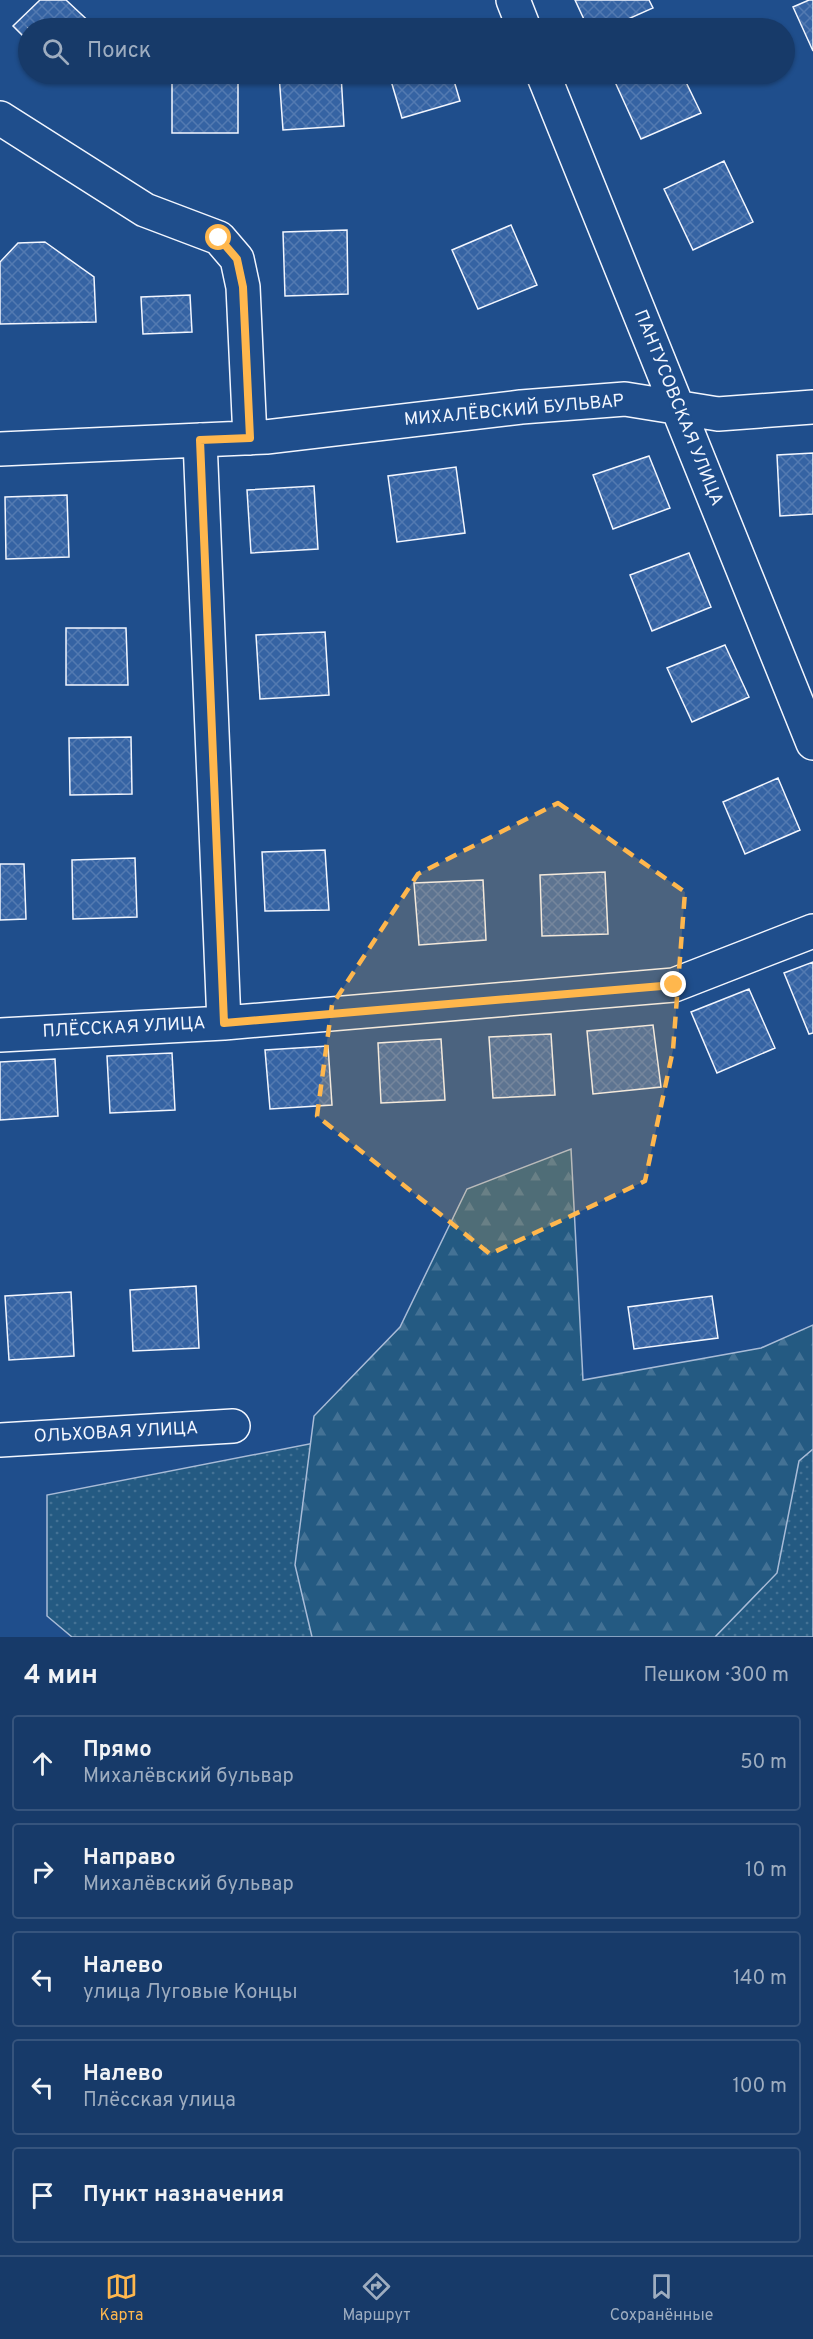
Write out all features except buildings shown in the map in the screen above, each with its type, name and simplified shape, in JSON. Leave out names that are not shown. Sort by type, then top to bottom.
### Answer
[{"type":"street","points":[[513,0],[520,18]]},
{"type":"street","name":"ПАНТУСОВСКАЯ УЛИЦА","points":[[547,84],[813,742]]},
{"type":"street","points":[[0,118],[145,210],[219,238],[237,259],[243,287],[250,438]]},
{"type":"street","name":"МИХАЛЁВСКИЙ БУЛЬВАР","points":[[0,449],[250,438],[521,407],[625,399],[718,414],[813,407]]},
{"type":"street","points":[[200,440],[224,1023]]},
{"type":"street","name":"ПЛЁССКАЯ УЛИЦА","points":[[0,1035],[224,1023],[674,985],[813,932]]},
{"type":"street","name":"ОЛЬХОВАЯ УЛИЦА","points":[[0,1440],[233,1426]]},
{"type":"highlighted area","points":[[558,803],[685,892],[673,1050],[645,1181],[490,1254],[317,1116],[332,1005],[418,874]]},
{"type":"green space","points":[[571,1149],[583,1380],[761,1348],[813,1325],[813,1449],[799,1461],[777,1573],[715,1637],[312,1637],[295,1565],[314,1416],[400,1327],[467,1189]]},
{"type":"green space","points":[[813,1346],[813,1637],[72,1637],[47,1616],[47,1495]]},
{"type":"route","points":[[219,238],[237,259],[243,287],[250,438],[200,440],[224,1023],[674,985]]}]
